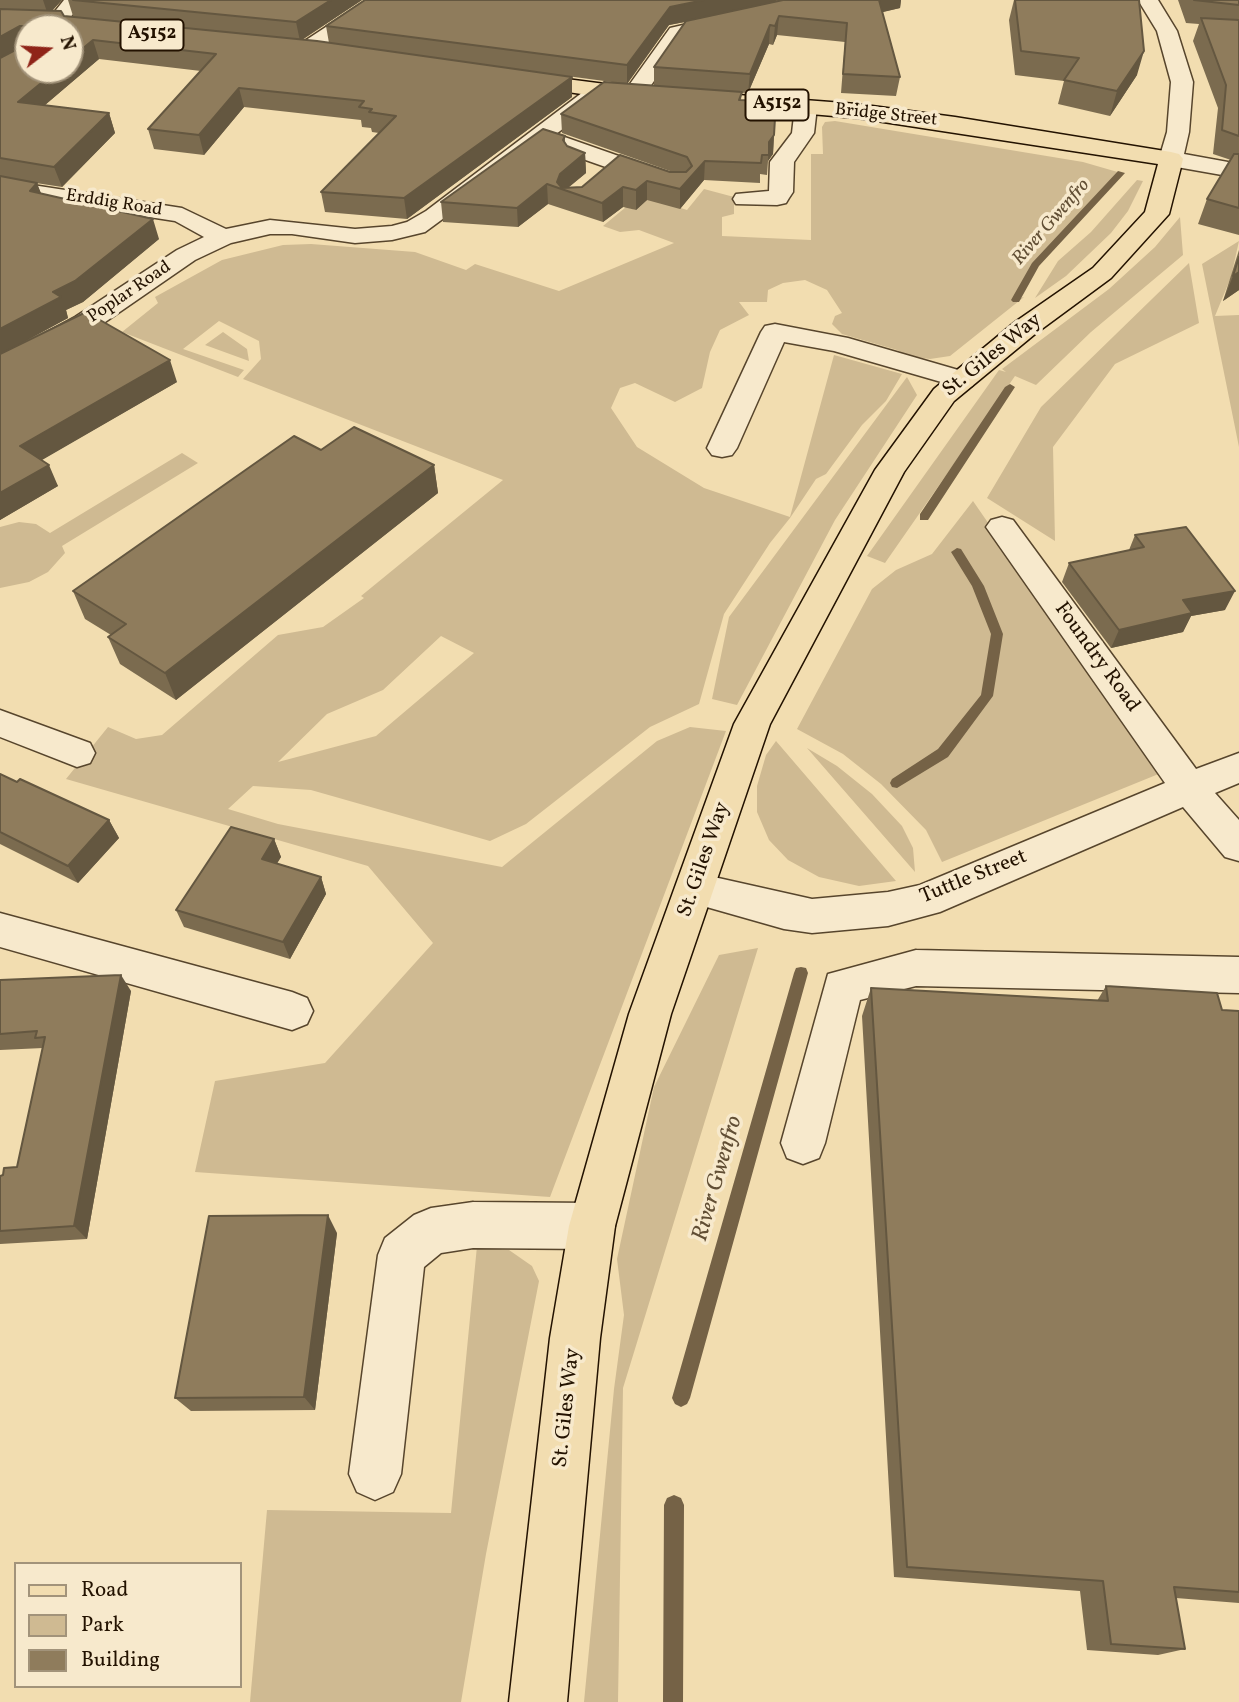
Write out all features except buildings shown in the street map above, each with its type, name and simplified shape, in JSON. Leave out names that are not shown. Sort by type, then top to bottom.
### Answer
[{"type":"main road","points":[[278,47],[334,53]]},
{"type":"main road","points":[[506,76],[599,92],[668,99]]},
{"type":"main road","name":"Bridge Street","points":[[707,100],[806,107],[955,124],[1171,159]]},
{"type":"main road","name":"St. Giles Way","points":[[538,1702],[575,1338],[592,1226],[650,1014],[752,724],[890,470],[944,395],[1025,328],[1102,273],[1157,214],[1171,159]]},
{"type":"street","points":[[304,50],[380,0]]},
{"type":"street","points":[[1149,0],[1167,31],[1182,82],[1178,132],[1171,159],[1239,171]]},
{"type":"street","points":[[633,95],[677,32],[750,17]]},
{"type":"street","points":[[1167,31],[1191,33]]},
{"type":"street","name":"Poplar Road","points":[[0,369],[85,323],[186,255],[223,237],[270,227],[292,226],[355,236],[391,233],[416,227],[435,216],[599,92]]},
{"type":"street","points":[[745,199],[777,198],[781,192],[782,162],[801,138],[806,107]]},
{"type":"street","points":[[534,139],[608,170],[592,183]]},
{"type":"street","points":[[534,139],[677,184]]},
{"type":"street","name":"Erddig Road","points":[[4,191],[182,215],[223,237]]},
{"type":"street","points":[[85,323],[117,338]]},
{"type":"street","points":[[722,448],[775,332],[838,344],[962,380]]},
{"type":"street","name":"Foundry Road","points":[[1002,527],[1190,789],[1239,846]]},
{"type":"street","points":[[0,723],[77,752]]},
{"type":"street","name":"Tuttle Street","points":[[696,889],[783,912],[812,916],[888,909],[926,900],[1239,767]]},
{"type":"street","points":[[0,930],[292,1011]]},
{"type":"street","points":[[803,1143],[843,987],[916,968],[1239,975]]},
{"type":"street","points":[[374,1474],[402,1255],[431,1231],[473,1225],[592,1226]]},
{"type":"green space","points":[[835,121],[1083,162],[1121,173],[1035,265],[1016,299],[1024,297],[950,356],[930,359],[908,356],[897,350],[842,334],[832,324],[835,316],[842,313],[827,290],[805,280],[783,283],[768,290],[767,302],[739,302],[749,315],[720,330],[710,352],[702,388],[675,402],[635,383],[620,388],[611,408],[637,447],[704,488],[790,517],[834,355],[902,374],[886,401],[862,425],[826,474],[816,479],[724,614],[699,704],[650,727],[526,824],[490,841],[311,790],[253,786],[228,809],[278,824],[502,867],[657,741],[690,727],[726,731],[550,1197],[195,1172],[215,1081],[325,1063],[433,943],[368,866],[66,779],[108,727],[136,739],[162,735],[278,635],[323,627],[364,598],[361,596],[503,480],[243,379],[261,359],[259,341],[219,321],[183,349],[244,370],[238,377],[122,332],[158,303],[155,297],[222,260],[283,245],[311,244],[415,252],[466,270],[475,264],[559,291],[674,243],[639,230],[620,232],[603,226],[626,207],[636,210],[649,198],[687,210],[704,189],[734,197],[734,214],[722,217],[722,236],[811,240],[811,154],[823,154],[822,127],[825,122]],"holes":[[[441,636],[474,653],[376,736],[278,762],[327,714],[383,690]]]},
{"type":"green space","points":[[1137,180],[1143,181],[1128,211],[1111,233],[1066,276],[1035,298],[1058,261],[1091,232]]},
{"type":"green space","points":[[1180,217],[1183,255],[1091,332],[1036,385],[1015,376],[885,563],[867,556],[999,370],[1006,372],[1002,369],[1109,289],[1155,247]]},
{"type":"green space","points":[[1239,241],[1231,277],[1215,316],[1239,315],[1239,447],[1202,264]]},
{"type":"green space","points":[[1189,263],[1199,323],[1115,364],[1053,447],[1055,541],[987,498],[1041,407]]},
{"type":"green space","points":[[223,332],[247,349],[249,361],[205,345]]},
{"type":"green space","points":[[907,377],[917,395],[835,520],[737,705],[712,699],[729,617]]},
{"type":"green space","points":[[182,453],[198,463],[62,546],[65,553],[48,572],[29,582],[0,588],[0,527],[19,522],[36,524],[50,533]]},
{"type":"green space","points":[[973,501],[1161,773],[942,862],[926,830],[881,784],[843,754],[797,729],[872,589],[896,570],[932,554]]},
{"type":"green space","points":[[776,741],[896,881],[859,886],[819,877],[788,860],[769,840],[757,812],[757,786],[766,755]]},
{"type":"green space","points":[[807,748],[837,766],[872,794],[902,826],[913,848],[915,872]]},
{"type":"green space","points":[[758,948],[623,1388],[618,1702],[584,1702],[614,1389],[624,1315],[617,1259],[654,1087],[719,955]]},
{"type":"green space","points":[[477,1246],[509,1250],[532,1266],[539,1281],[486,1554],[461,1702],[250,1702],[267,1510],[451,1513]]},
{"type":"waterway","name":"River Gwenfro","points":[[1016,300],[1035,265],[1121,173]]},
{"type":"waterway","name":"River Gwenfro","points":[[924,517],[1010,387]]},
{"type":"waterway","name":"River Gwenfro","points":[[897,783],[943,753],[987,696],[997,634],[978,586],[957,552]]},
{"type":"waterway","name":"River Gwenfro","points":[[681,1398],[801,973]]},
{"type":"waterway","name":"River Gwenfro","points":[[673,1702],[674,1505]]}]
